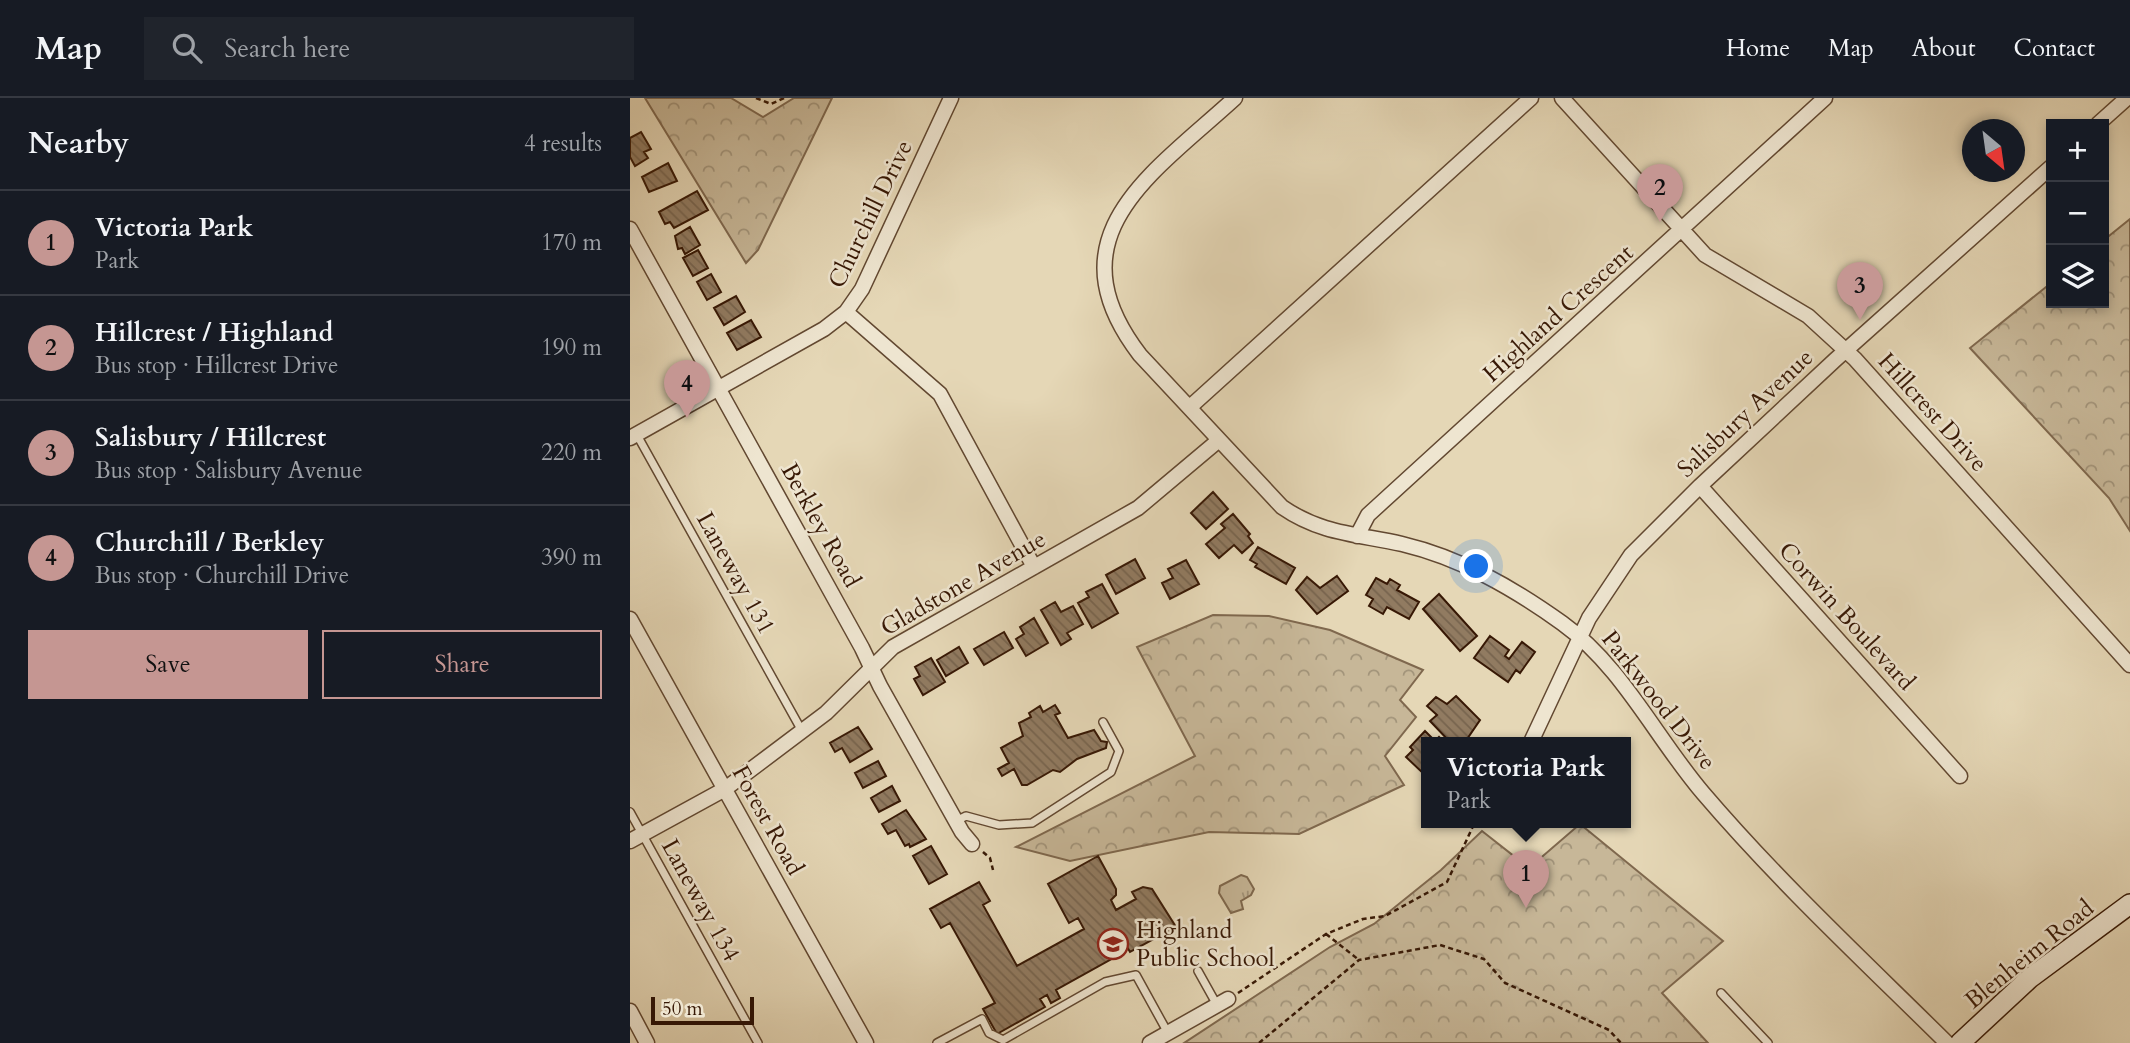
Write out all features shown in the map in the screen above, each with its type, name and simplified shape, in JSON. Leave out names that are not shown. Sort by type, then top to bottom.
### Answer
[{"type":"main road","name":"Blenheim Road","points":[[1960,1043],[2030,978],[2130,904]]},
{"type":"street","name":"Churchill Drive","points":[[634,436],[824,329],[846,312],[862,289],[951,98]]},
{"type":"street","name":"Parkwood Drive","points":[[1235,98],[1151,175],[1121,208],[1110,234],[1104,262],[1104,283],[1121,330],[1282,507],[1304,522],[1357,536],[1403,544],[1469,566],[1526,598],[1581,638],[1621,683],[1693,782],[1751,849],[1947,1043]]},
{"type":"street","points":[[1189,407],[1531,98]]},
{"type":"street","name":"Hillcrest Drive","points":[[1562,98],[1705,255],[1808,316],[1846,350],[2130,666]]},
{"type":"street","name":"Highland Crescent","points":[[1357,536],[1368,515],[1825,98]]},
{"type":"street","points":[[2104,119],[2127,98]]},
{"type":"street","name":"Salisbury Avenue","points":[[1533,737],[1589,618],[1631,555],[1699,485],[2046,171]]},
{"type":"street","name":"Berkley Road","points":[[630,229],[720,388],[956,821],[972,844]]},
{"type":"street","points":[[846,312],[940,394],[1034,567]]},
{"type":"street","name":"Gladstone Avenue","points":[[636,837],[725,789],[834,706],[893,647],[1138,508],[1219,440]]},
{"type":"street","name":"Corwin Boulevard","points":[[1699,485],[1960,776]]},
{"type":"street","name":"Forest Road","points":[[630,619],[866,1043]]},
{"type":"street","points":[[1150,1043],[1223,1002]]},
{"type":"street","points":[[630,1011],[647,1043]]},
{"type":"lane","name":"Laneway 131","points":[[634,436],[802,731]]},
{"type":"lane","points":[[956,821],[966,816],[999,825],[1032,824],[1111,772],[1119,751],[1103,722]]},
{"type":"lane","name":"Laneway 134","points":[[630,812],[636,837],[758,1043]]},
{"type":"lane","points":[[1198,971],[1223,1002]]},
{"type":"lane","points":[[937,1043],[982,1019],[989,1033],[1003,1040],[1105,982],[1136,975],[1168,1033]]},
{"type":"lane","points":[[1721,993],[1768,1043]]},
{"type":"path","points":[[756,98],[771,104],[783,98]]},
{"type":"path","points":[[1223,1002],[1326,934],[1363,919],[1385,916],[1447,882],[1472,828]]},
{"type":"path","points":[[972,844],[990,858],[993,870]]},
{"type":"path","points":[[1326,934],[1359,960]]},
{"type":"path","points":[[1259,1043],[1359,960],[1440,945],[1484,959],[1505,983],[1609,1030],[1621,1043]]},
{"type":"green space","points":[[645,98],[731,98],[763,117],[794,98],[832,98],[758,250],[746,263]]},
{"type":"green space","points":[[2130,219],[2130,531],[2109,498],[1970,348],[2046,287],[2046,308],[2109,308],[2109,236]]},
{"type":"green space","points":[[1213,615],[1269,616],[1330,630],[1423,670],[1400,700],[1416,717],[1385,756],[1404,785],[1299,834],[1209,832],[1070,861],[1016,847],[1195,756],[1137,647]]},
{"type":"green space","points":[[1575,828],[1585,828],[1723,941],[1662,993],[1708,1043],[1184,1043],[1330,947],[1374,924],[1441,870],[1482,831],[1529,868]]},
{"type":"green space","points":[[1241,875],[1247,877],[1254,889],[1251,895],[1241,901],[1243,909],[1231,913],[1219,893],[1220,886]]},
{"type":"building","points":[[641,132],[651,149],[644,152],[648,158],[635,166],[630,157],[630,138]]},
{"type":"building","points":[[668,163],[677,181],[649,192],[642,177]]},
{"type":"building","points":[[697,191],[708,210],[674,228],[670,222],[665,224],[659,212]]},
{"type":"building","points":[[690,227],[700,245],[685,254],[682,248],[678,249],[675,236]]},
{"type":"building","points":[[698,250],[708,268],[693,276],[683,258]]},
{"type":"building","points":[[711,274],[721,292],[707,300],[697,282]]},
{"type":"building","points":[[736,296],[745,312],[724,325],[714,308]]},
{"type":"building","points":[[751,320],[761,337],[737,350],[727,333]]},
{"type":"building","points":[[1213,492],[1228,509],[1206,529],[1191,513]]},
{"type":"building","points":[[1233,514],[1250,534],[1248,536],[1253,543],[1242,553],[1234,545],[1219,558],[1206,544],[1225,528],[1221,524]]},
{"type":"building","points":[[1258,547],[1295,568],[1286,584],[1255,567],[1257,564],[1250,560]]},
{"type":"building","points":[[1135,559],[1145,578],[1116,594],[1106,575]]},
{"type":"building","points":[[1186,560],[1199,584],[1170,599],[1162,583],[1173,578],[1168,569]]},
{"type":"building","points":[[1337,576],[1348,591],[1317,614],[1296,590],[1307,577],[1320,588]]},
{"type":"building","points":[[1376,578],[1387,584],[1390,579],[1400,585],[1397,590],[1419,602],[1409,619],[1387,607],[1383,614],[1369,606],[1373,599],[1366,595]]},
{"type":"building","points":[[1102,584],[1118,613],[1092,628],[1078,603],[1089,597],[1086,592]]},
{"type":"building","points":[[1439,594],[1477,636],[1460,651],[1423,609]]},
{"type":"building","points":[[1055,602],[1061,612],[1073,606],[1083,624],[1067,633],[1071,639],[1061,645],[1041,610]]},
{"type":"building","points":[[1034,618],[1048,643],[1026,656],[1016,639],[1024,634],[1020,627]]},
{"type":"building","points":[[1004,632],[1013,648],[984,665],[974,649]]},
{"type":"building","points":[[1490,636],[1509,650],[1505,656],[1509,659],[1522,642],[1535,652],[1520,673],[1516,670],[1508,682],[1474,658]]},
{"type":"building","points":[[959,647],[968,663],[946,676],[937,660]]},
{"type":"building","points":[[931,658],[945,682],[923,695],[914,679],[920,676],[915,667]]},
{"type":"building","points":[[1456,696],[1480,720],[1468,737],[1445,737],[1430,721],[1437,715],[1427,706],[1436,697],[1447,704]]},
{"type":"building","points":[[1055,705],[1060,713],[1055,715],[1068,738],[1094,730],[1101,741],[1107,742],[1106,748],[1077,759],[1060,772],[1053,770],[1027,785],[1022,785],[1014,769],[1002,776],[998,769],[1009,763],[1001,748],[1023,736],[1019,723],[1031,717],[1029,713],[1040,706],[1043,712]]},
{"type":"building","points":[[858,727],[872,749],[850,762],[842,748],[835,752],[830,743]]},
{"type":"building","points":[[1425,731],[1431,737],[1421,737],[1421,771],[1406,757],[1413,750],[1410,747]]},
{"type":"building","points":[[878,761],[886,776],[863,788],[855,773]]},
{"type":"building","points":[[892,786],[900,801],[879,812],[871,798]]},
{"type":"building","points":[[906,810],[926,839],[910,847],[909,844],[905,846],[896,830],[888,834],[882,824]]},
{"type":"building","points":[[931,846],[947,874],[929,884],[913,856]]},
{"type":"building","points":[[1098,856],[1116,889],[1116,895],[1111,900],[1116,910],[1136,899],[1132,892],[1143,887],[1152,889],[1176,927],[1130,952],[1126,945],[1122,948],[1124,952],[1056,990],[1060,998],[1051,1003],[1047,995],[1040,999],[1045,1007],[997,1034],[983,1009],[995,1003],[950,923],[941,928],[930,909],[979,882],[990,901],[983,905],[1017,966],[1084,929],[1078,918],[1069,923],[1048,884]]},
{"type":"place","name":"Hillcrest / Highland","points":[[1660,222]]},
{"type":"place","name":"Salisbury / Hillcrest","points":[[1860,320]]},
{"type":"place","name":"Churchill / Berkley","points":[[687,418]]},
{"type":"place","name":"Victoria Park","points":[[1526,908]]},
{"type":"place","name":"Highland Public School","points":[[1113,944]]}]
